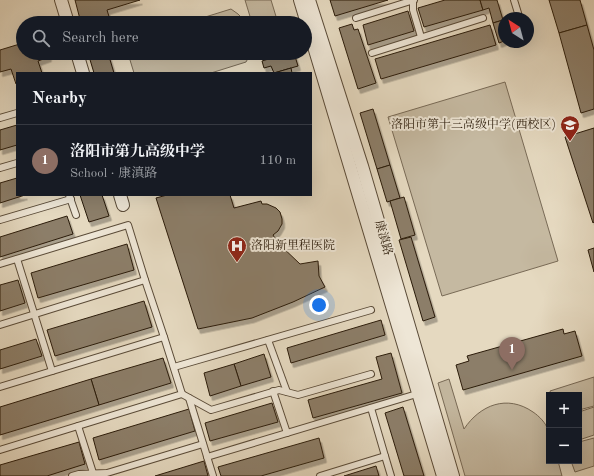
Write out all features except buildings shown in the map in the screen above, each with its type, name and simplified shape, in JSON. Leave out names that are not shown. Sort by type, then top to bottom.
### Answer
[{"type":"street","points":[[61,0],[66,16]]},
{"type":"street","name":"康滇路","points":[[300,0],[305,16]]},
{"type":"street","name":"康滇路","points":[[309,0],[362,166],[423,392],[443,476]]},
{"type":"street","name":"康滇路","points":[[312,38],[423,392],[453,476]]},
{"type":"street","points":[[79,60],[83,72]]},
{"type":"lane","points":[[356,18],[413,0],[413,10],[421,38]]},
{"type":"lane","points":[[514,0],[518,12]]},
{"type":"lane","points":[[372,53],[483,18]]},
{"type":"lane","points":[[0,118],[16,113]]},
{"type":"lane","points":[[0,168],[16,163]]},
{"type":"lane","points":[[0,220],[70,197],[76,215]]},
{"type":"lane","points":[[0,264],[128,225],[182,394],[211,410],[273,391],[279,390],[298,395],[371,374]]},
{"type":"lane","points":[[17,259],[52,371]]},
{"type":"lane","points":[[0,325],[145,280]]},
{"type":"lane","points":[[174,367],[371,310]]},
{"type":"lane","points":[[0,387],[164,337]]},
{"type":"lane","points":[[268,340],[287,392]]},
{"type":"lane","points":[[273,391],[287,433]]},
{"type":"lane","points":[[207,457],[423,392]]},
{"type":"lane","points":[[0,450],[182,394]]},
{"type":"lane","points":[[189,398],[213,476]]},
{"type":"lane","points":[[371,408],[391,476]]},
{"type":"lane","points":[[78,426],[94,475]]},
{"type":"lane","points":[[72,476],[79,474],[94,475],[107,473],[203,444]]},
{"type":"lane","points":[[320,476],[385,456]]},
{"type":"shaded area","points":[[245,0],[271,0],[276,16],[250,16]]},
{"type":"shaded area","points":[[231,9],[240,16],[208,16]]},
{"type":"shaded area","points":[[130,60],[247,60],[246,62],[214,72],[134,72]]},
{"type":"shaded area","points":[[505,82],[558,261],[442,296],[388,117]]},
{"type":"shaded area","points":[[594,377],[594,406],[582,409],[582,392],[550,391]]},
{"type":"shaded area","points":[[449,379],[464,429],[478,414],[486,408],[495,405],[504,403],[514,404],[533,412],[546,425],[546,464],[559,464],[562,476],[465,476],[438,383]]},
{"type":"shaded area","points":[[594,407],[594,435],[582,439],[582,428],[582,411]]},
{"type":"shaded area","points":[[594,438],[594,466],[575,472],[572,464],[582,464],[582,441]]},
{"type":"place","name":"洛阳市第十三高级中学(西校区)","points":[[570,142]]},
{"type":"place","name":"洛阳新里程医院","points":[[237,263]]},
{"type":"place","name":"洛阳市第九高级中学","points":[[512,370]]}]
